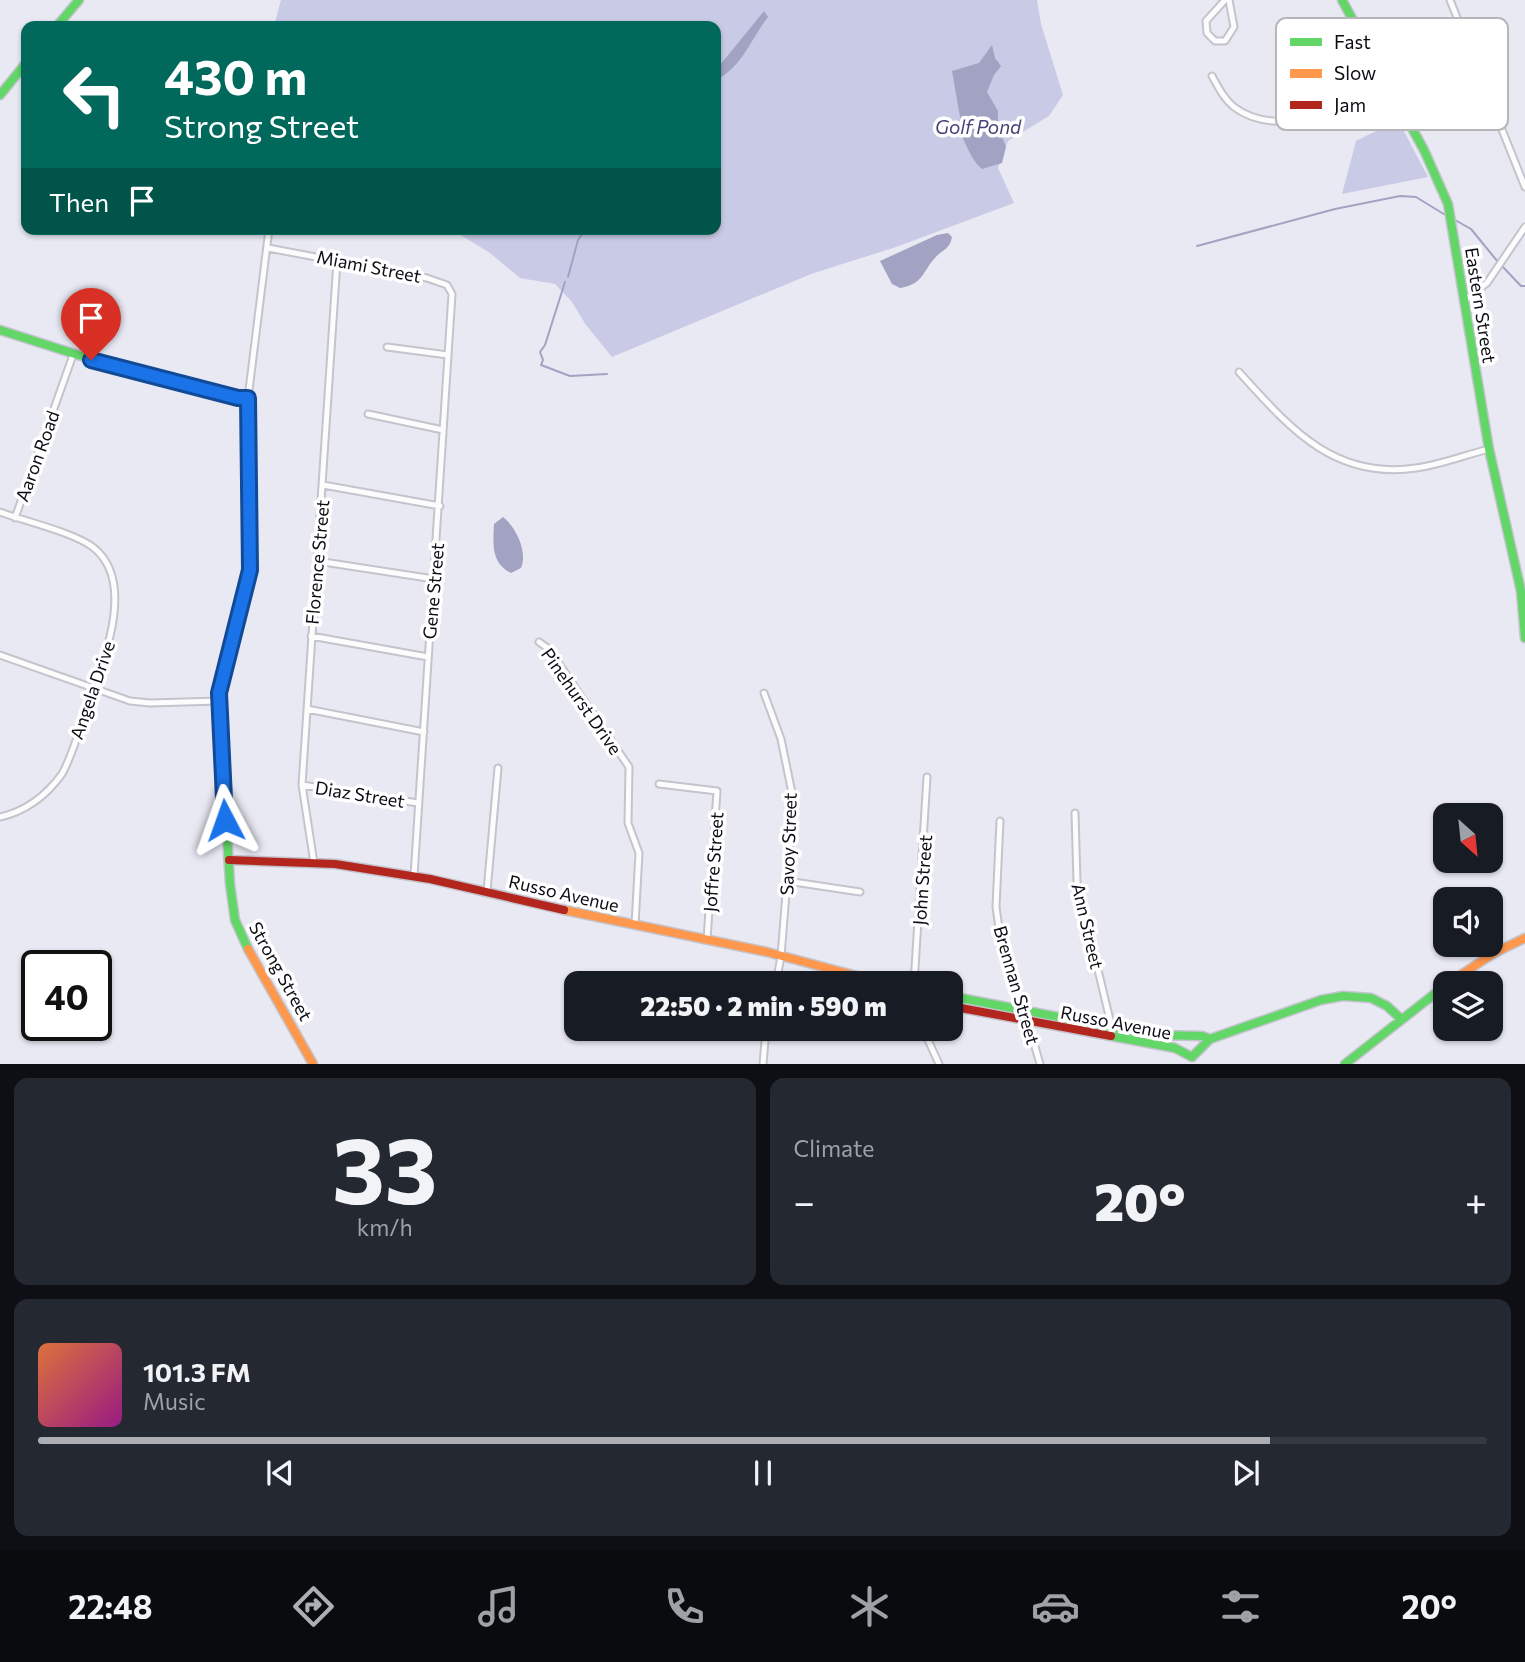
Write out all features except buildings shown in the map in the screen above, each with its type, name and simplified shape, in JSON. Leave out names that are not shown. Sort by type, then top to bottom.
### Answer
[{"type":"street","points":[[61,21],[79,0]]},
{"type":"street","points":[[1227,0],[1234,27],[1225,41],[1215,41],[1207,33],[1206,21],[1227,0]]},
{"type":"street","name":"Eastern Street","points":[[1342,0],[1352,18]]},
{"type":"street","points":[[1450,0],[1457,18]]},
{"type":"street","points":[[0,95],[21,70]]},
{"type":"street","points":[[1212,76],[1232,106],[1250,116],[1276,121]]},
{"type":"street","name":"Eastern Street","points":[[1413,130],[1431,163],[1448,204],[1453,226],[1489,449],[1521,591],[1525,638]]},
{"type":"street","points":[[1502,130],[1525,187]]},
{"type":"street","points":[[1465,300],[1480,290],[1525,227]]},
{"type":"street","points":[[0,330],[139,374],[238,398],[248,398],[269,235]]},
{"type":"street","name":"Miami Street","points":[[268,248],[441,282],[451,290],[452,306]]},
{"type":"street","name":"Florence Street","points":[[314,863],[302,785],[337,261]]},
{"type":"street","name":"Gene Street","points":[[414,876],[452,306]]},
{"type":"street","points":[[387,347],[448,355]]},
{"type":"street","name":"Aaron Road","points":[[15,518],[73,355]]},
{"type":"street","points":[[1239,372],[1297,434],[1325,452],[1348,462],[1381,469],[1413,469],[1489,449]]},
{"type":"street","name":"Strong Street","points":[[248,398],[250,570],[223,674],[219,701],[232,909],[238,928],[313,1063]]},
{"type":"street","points":[[368,414],[443,430]]},
{"type":"street","points":[[323,485],[440,506]]},
{"type":"street","name":"Angela Drive","points":[[0,512],[86,542],[99,552],[108,567],[113,590],[113,630],[62,774],[49,791],[31,805],[0,817]]},
{"type":"street","points":[[317,561],[434,579]]},
{"type":"street","points":[[311,636],[428,656]]},
{"type":"street","name":"Pinehurst Drive","points":[[539,642],[549,649],[629,767],[628,823],[639,853],[635,925]]},
{"type":"street","points":[[0,655],[140,703],[219,701]]},
{"type":"street","name":"Savoy Street","points":[[764,693],[781,739],[792,793],[778,971]]},
{"type":"street","points":[[307,709],[424,732]]},
{"type":"street","points":[[487,891],[498,768]]},
{"type":"street","name":"John Street","points":[[915,971],[927,777]]},
{"type":"street","name":"Joffre Street","points":[[659,783],[711,788],[717,791],[707,940]]},
{"type":"street","name":"Diaz Street","points":[[302,785],[418,803]]},
{"type":"street","name":"Ann Street","points":[[1075,813],[1077,882],[1110,1027],[1109,1038]]},
{"type":"street","name":"Brennan Street","points":[[1000,821],[996,907],[999,928],[1040,1063]]},
{"type":"street","name":"Russo Avenue","points":[[229,860],[314,863],[414,876],[781,956],[838,971]]},
{"type":"street","points":[[787,881],[860,892]]},
{"type":"street","points":[[1466,971],[1525,938]]},
{"type":"street","points":[[1345,1063],[1433,994]]},
{"type":"street","points":[[1184,1063],[1210,1039],[1303,1005],[1333,998],[1357,996],[1378,1000],[1400,1018]]},
{"type":"street","name":"Russo Avenue","points":[[963,998],[1152,1035],[1195,1035],[1210,1039]]},
{"type":"street","name":"Russo Avenue","points":[[963,1008],[1109,1038],[1175,1048],[1192,1058]]},
{"type":"street","points":[[762,1063],[765,1041]]},
{"type":"street","points":[[929,1041],[939,1063]]},
{"type":"shaded area","points":[[281,0],[1037,0],[1041,24],[1063,95],[1049,116],[1008,141],[998,168],[1014,203],[896,247],[811,274],[612,357],[586,325],[572,302],[555,284],[520,278],[490,253],[461,235],[721,235],[721,21],[275,21]]},
{"type":"shaded area","points":[[1378,130],[1403,130],[1428,177],[1342,194],[1356,141]]},
{"type":"water","points":[[764,11],[768,17],[745,52],[721,77],[721,64]]},
{"type":"water","name":"Golf Pond","points":[[992,45],[995,58],[1001,66],[987,92],[998,111],[998,126],[1006,147],[1002,163],[982,169],[972,157],[959,131],[960,117],[952,71],[979,63]]},
{"type":"water","points":[[948,233],[952,237],[949,245],[934,259],[918,281],[900,288],[892,284],[880,261],[937,235]]},
{"type":"water","points":[[503,517],[516,533],[522,547],[521,568],[511,573],[500,564],[494,546],[494,524]]},
{"type":"waterway","points":[[1197,246],[1335,209],[1400,196],[1416,197],[1447,216]]},
{"type":"waterway","points":[[1455,220],[1471,229],[1498,262]]},
{"type":"waterway","points":[[568,277],[582,235]]},
{"type":"waterway","points":[[1502,266],[1521,286],[1525,286]]},
{"type":"waterway","points":[[565,282],[545,345],[540,352],[543,360],[541,365],[570,376],[607,374]]},
{"type":"traffic: fast","points":[[61,21],[79,0]]},
{"type":"traffic: fast","points":[[1342,0],[1352,18]]},
{"type":"traffic: fast","points":[[0,95],[21,69]]},
{"type":"traffic: fast","points":[[1413,130],[1448,204],[1489,449],[1521,591],[1525,638]]},
{"type":"traffic: fast","points":[[0,330],[122,369],[238,398],[248,398],[250,570],[223,674],[219,701],[230,884],[235,920],[248,949]]},
{"type":"traffic: fast","points":[[1345,1064],[1433,995]]},
{"type":"traffic: fast","points":[[1111,1036],[1175,1048],[1192,1057],[1210,1039],[1321,1000],[1343,996],[1371,998],[1387,1006],[1400,1018]]},
{"type":"traffic: fast","points":[[963,999],[1152,1035],[1202,1036],[1210,1039]]},
{"type":"traffic: slow","points":[[564,910],[767,952],[838,971]]},
{"type":"traffic: slow","points":[[1467,971],[1494,953],[1525,938]]},
{"type":"traffic: slow","points":[[248,949],[313,1064]]},
{"type":"traffic: jam","points":[[229,860],[335,864],[430,879],[564,910]]},
{"type":"traffic: jam","points":[[963,1008],[1111,1036]]},
{"type":"route","points":[[91,360],[238,398],[248,398],[250,570],[219,693],[225,820]]}]
